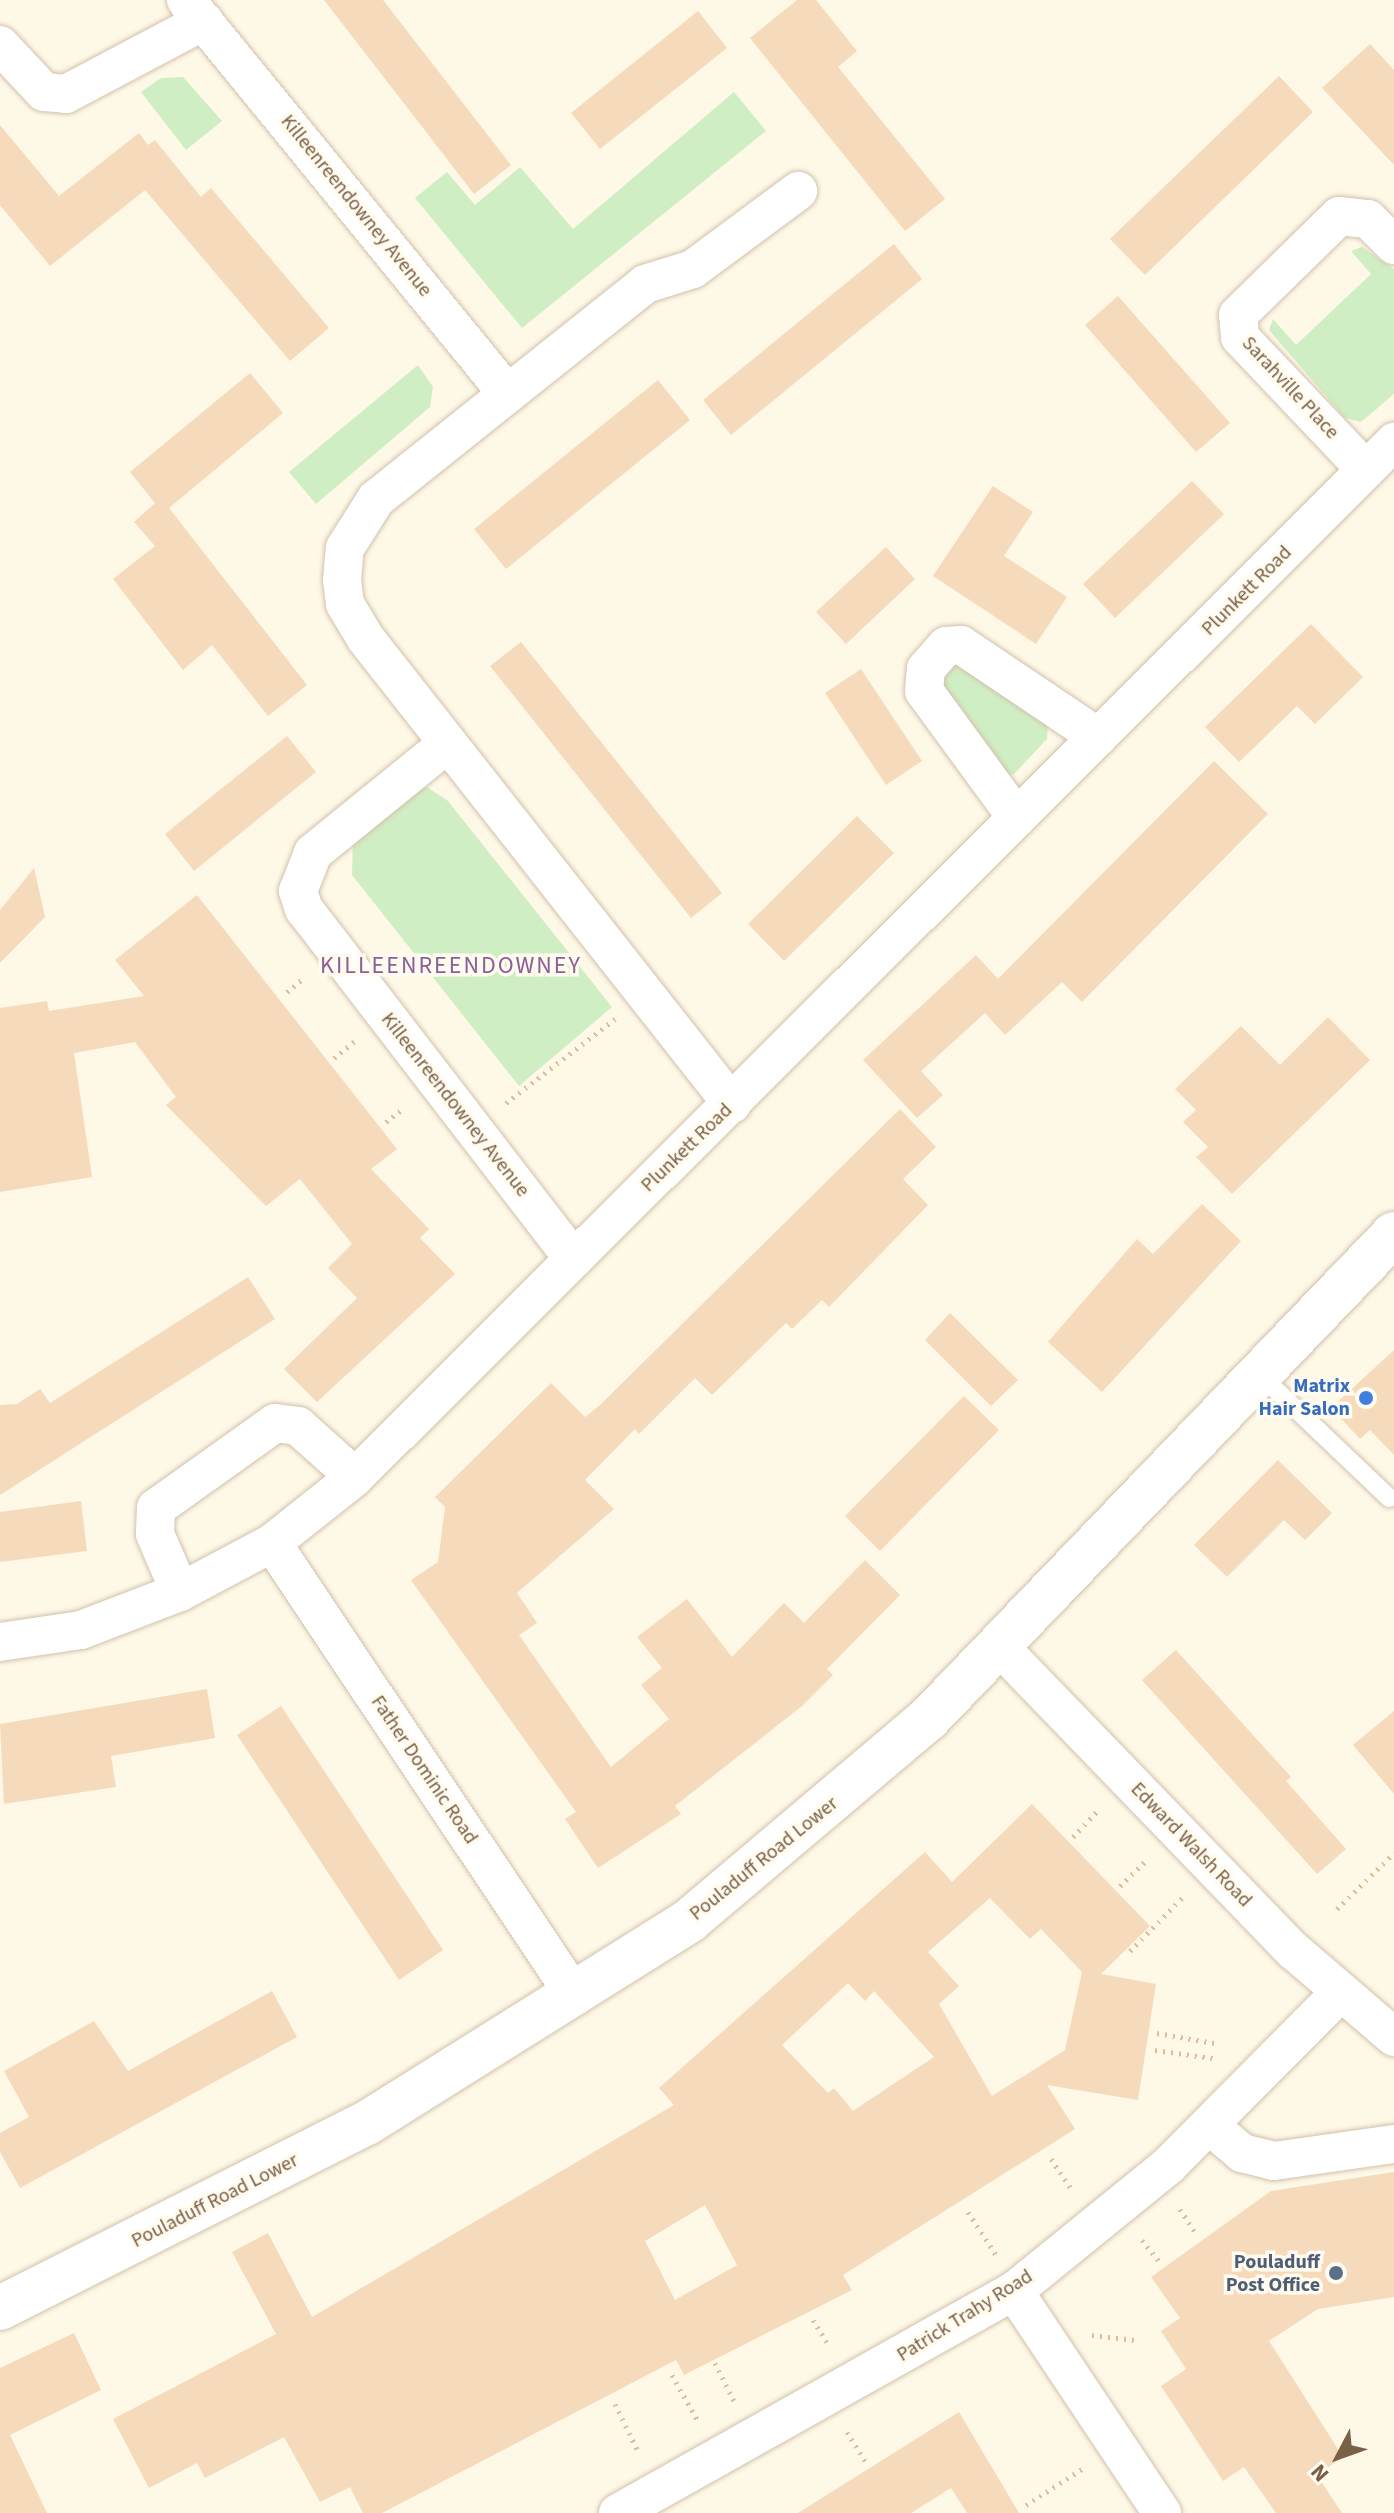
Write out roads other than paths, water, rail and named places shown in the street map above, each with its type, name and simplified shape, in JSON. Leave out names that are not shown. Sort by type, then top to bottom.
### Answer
[{"type":"street","name":"Killeenreendowney Avenue","points":[[0,45],[44,92],[66,94],[195,10],[506,392]]},
{"type":"street","points":[[732,1104],[447,744],[345,604],[345,548],[376,499],[506,392],[645,284],[693,269],[798,191]]},
{"type":"street","name":"Sarahville Place","points":[[1366,470],[1240,337],[1237,325],[1247,302],[1339,216],[1368,219],[1394,245]]},
{"type":"street","name":"Plunkett Road","points":[[355,1477],[1394,442]]},
{"type":"street","points":[[1017,818],[995,797],[924,691],[926,669],[946,646],[961,645],[1098,737]]},
{"type":"street","name":"Killeenreendowney Avenue","points":[[447,744],[313,853],[298,891],[304,909],[574,1259]]},
{"type":"street","name":"Pouladuff Road Lower","points":[[0,2308],[327,2145],[575,1996],[690,1920],[796,1835],[929,1718],[1394,1234]]},
{"type":"street","points":[[0,1642],[81,1630],[180,1592],[272,1543],[355,1477],[298,1426],[275,1423],[156,1508],[155,1534],[180,1592]]},
{"type":"street","name":"Father Dominic Road","points":[[272,1543],[575,1996]]},
{"type":"street","name":"Edward Walsh Road","points":[[998,1645],[1339,1994],[1393,2035]]},
{"type":"street","name":"Patrick Trahy Road","points":[[618,2513],[1009,2279],[1210,2126],[1339,1994]]},
{"type":"street","points":[[1210,2126],[1242,2153],[1274,2161],[1394,2144]]},
{"type":"street","points":[[1009,2279],[1162,2513]]},
{"type":"lane","points":[[1259,1374],[1389,1498]]},
{"type":"place","name":"Matrix Hair Salon","points":[[1366,1398]]},
{"type":"place","name":"Pouladuff Post Office","points":[[1336,2273]]},
{"type":"district","name":"KILLEENREENDOWNEY","points":[[451,966]]}]
